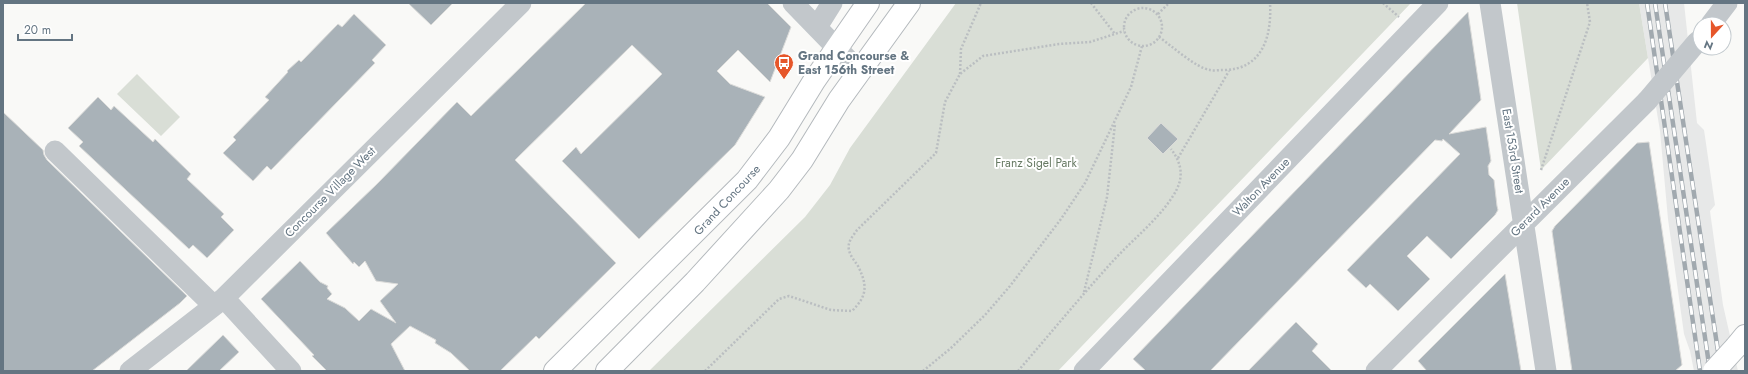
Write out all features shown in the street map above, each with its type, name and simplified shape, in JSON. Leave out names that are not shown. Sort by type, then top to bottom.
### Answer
[{"type":"main road","name":"Grand Concourse","points":[[555,371],[738,191],[779,138],[836,48],[868,3]]},
{"type":"main road","points":[[607,371],[695,282],[779,190],[802,160],[839,100],[909,3]]},
{"type":"main road","points":[[1714,371],[1741,342]]},
{"type":"street","name":"Concourse Village West","points":[[130,371],[219,302],[522,3]]},
{"type":"street","points":[[793,3],[818,27],[860,72]]},
{"type":"street","points":[[818,27],[832,3]]},
{"type":"street","name":"Walton Avenue","points":[[1084,371],[1438,3]]},
{"type":"street","name":"East 153rd Street","points":[[1490,3],[1546,371]]},
{"type":"street","points":[[1717,16],[1728,3]]},
{"type":"street","name":"Gerard Avenue","points":[[1376,371],[1647,101],[1692,47]]},
{"type":"street","points":[[55,151],[219,302],[291,371]]},
{"type":"path","points":[[960,74],[961,49],[981,3]]},
{"type":"path","points":[[1091,3],[1115,34]]},
{"type":"path","points":[[1158,14],[1169,3]]},
{"type":"path","points":[[1159,37],[1197,65],[1210,70],[1230,70],[1247,66],[1258,54],[1268,38],[1271,16],[1270,3]]},
{"type":"path","points":[[1384,3],[1400,18]]},
{"type":"path","points":[[1541,170],[1590,22],[1587,3]]},
{"type":"path","points":[[1148,8],[1158,14],[1162,26],[1159,37],[1150,45],[1142,46],[1131,42],[1124,31],[1125,18],[1135,9],[1148,8]]},
{"type":"path","points":[[705,371],[779,299],[789,296],[831,310],[852,311],[863,301],[865,282],[848,249],[850,240],[857,230],[936,153],[945,102],[960,74],[983,56],[1059,44],[1090,42],[1124,31]]},
{"type":"path","points":[[923,371],[951,348],[985,315],[1032,258],[1085,183],[1131,87],[1142,46]]},
{"type":"path","points":[[1178,158],[1230,70]]},
{"type":"path","points":[[1084,293],[1107,197],[1115,121]]},
{"type":"path","points":[[1018,371],[1084,293],[1123,250],[1147,229],[1173,196],[1180,180],[1181,169],[1178,158],[1171,149]]},
{"type":"shaded area","points":[[1639,3],[1684,3],[1697,123],[1704,130],[1715,205],[1710,211],[1723,305],[1738,371],[1694,371],[1690,351],[1684,334],[1668,219],[1660,131]]},
{"type":"green space","name":"Franz Sigel Park","points":[[956,3],[1411,3],[1058,371],[649,371],[805,217],[830,185],[850,148]]},
{"type":"green space","points":[[1517,3],[1639,3],[1648,58],[1541,170]]},
{"type":"green space","points":[[137,74],[180,117],[161,136],[117,94]]},
{"type":"building","points":[[408,3],[453,3],[431,25]]},
{"type":"building","points":[[586,3],[767,3],[791,27],[770,82],[738,50],[717,71],[730,84],[765,97],[735,145],[639,239],[562,161],[576,147],[581,154],[662,74],[632,45],[515,160],[616,263],[539,339],[536,336],[500,371],[470,371],[451,353],[435,343],[436,340],[410,326],[391,344],[405,371],[327,371],[312,356],[314,355],[261,299],[300,261],[320,282],[328,286],[327,288],[332,294],[327,299],[345,308],[359,321],[371,309],[396,323],[380,301],[398,284],[376,281],[365,261],[359,267],[354,262],[353,264],[326,233],[377,184],[457,102],[471,116]]},
{"type":"building","points":[[1468,12],[1481,100],[1449,134],[1486,127],[1491,161],[1488,166],[1489,175],[1494,180],[1498,210],[1495,215],[1451,259],[1427,236],[1407,256],[1430,279],[1398,311],[1370,284],[1366,288],[1347,270],[1460,154],[1443,139],[1442,141],[1435,140],[1210,371],[1146,371],[1133,359]]},
{"type":"building","points":[[354,14],[386,45],[372,60],[375,63],[271,170],[267,166],[253,181],[223,153],[236,140],[233,137],[269,100],[265,97],[288,72],[287,71],[299,60],[301,62],[338,24],[342,27]]},
{"type":"building","points":[[98,97],[111,110],[114,106],[153,142],[155,139],[191,174],[187,179],[224,214],[221,217],[234,230],[207,258],[193,245],[189,249],[79,146],[83,142],[68,128]]},
{"type":"building","points":[[3,112],[43,150],[47,160],[187,296],[92,371],[3,371]]},
{"type":"building","points":[[1161,123],[1178,139],[1163,154],[1147,138]]},
{"type":"building","points":[[1649,142],[1682,365],[1675,371],[1572,371],[1552,231],[1555,226],[1637,143]]},
{"type":"building","points":[[1505,274],[1521,371],[1427,371],[1418,361]]},
{"type":"building","points":[[1296,322],[1318,344],[1312,351],[1332,371],[1248,371]]},
{"type":"building","points":[[223,335],[239,352],[219,371],[186,371]]},
{"type":"railway","points":[[1647,3],[1700,371]]},
{"type":"railway","points":[[1655,3],[1710,371]]},
{"type":"railway","points":[[1665,3],[1721,371]]},
{"type":"place","name":"Grand Concourse & East 156th Street","points":[[784,80]]}]
